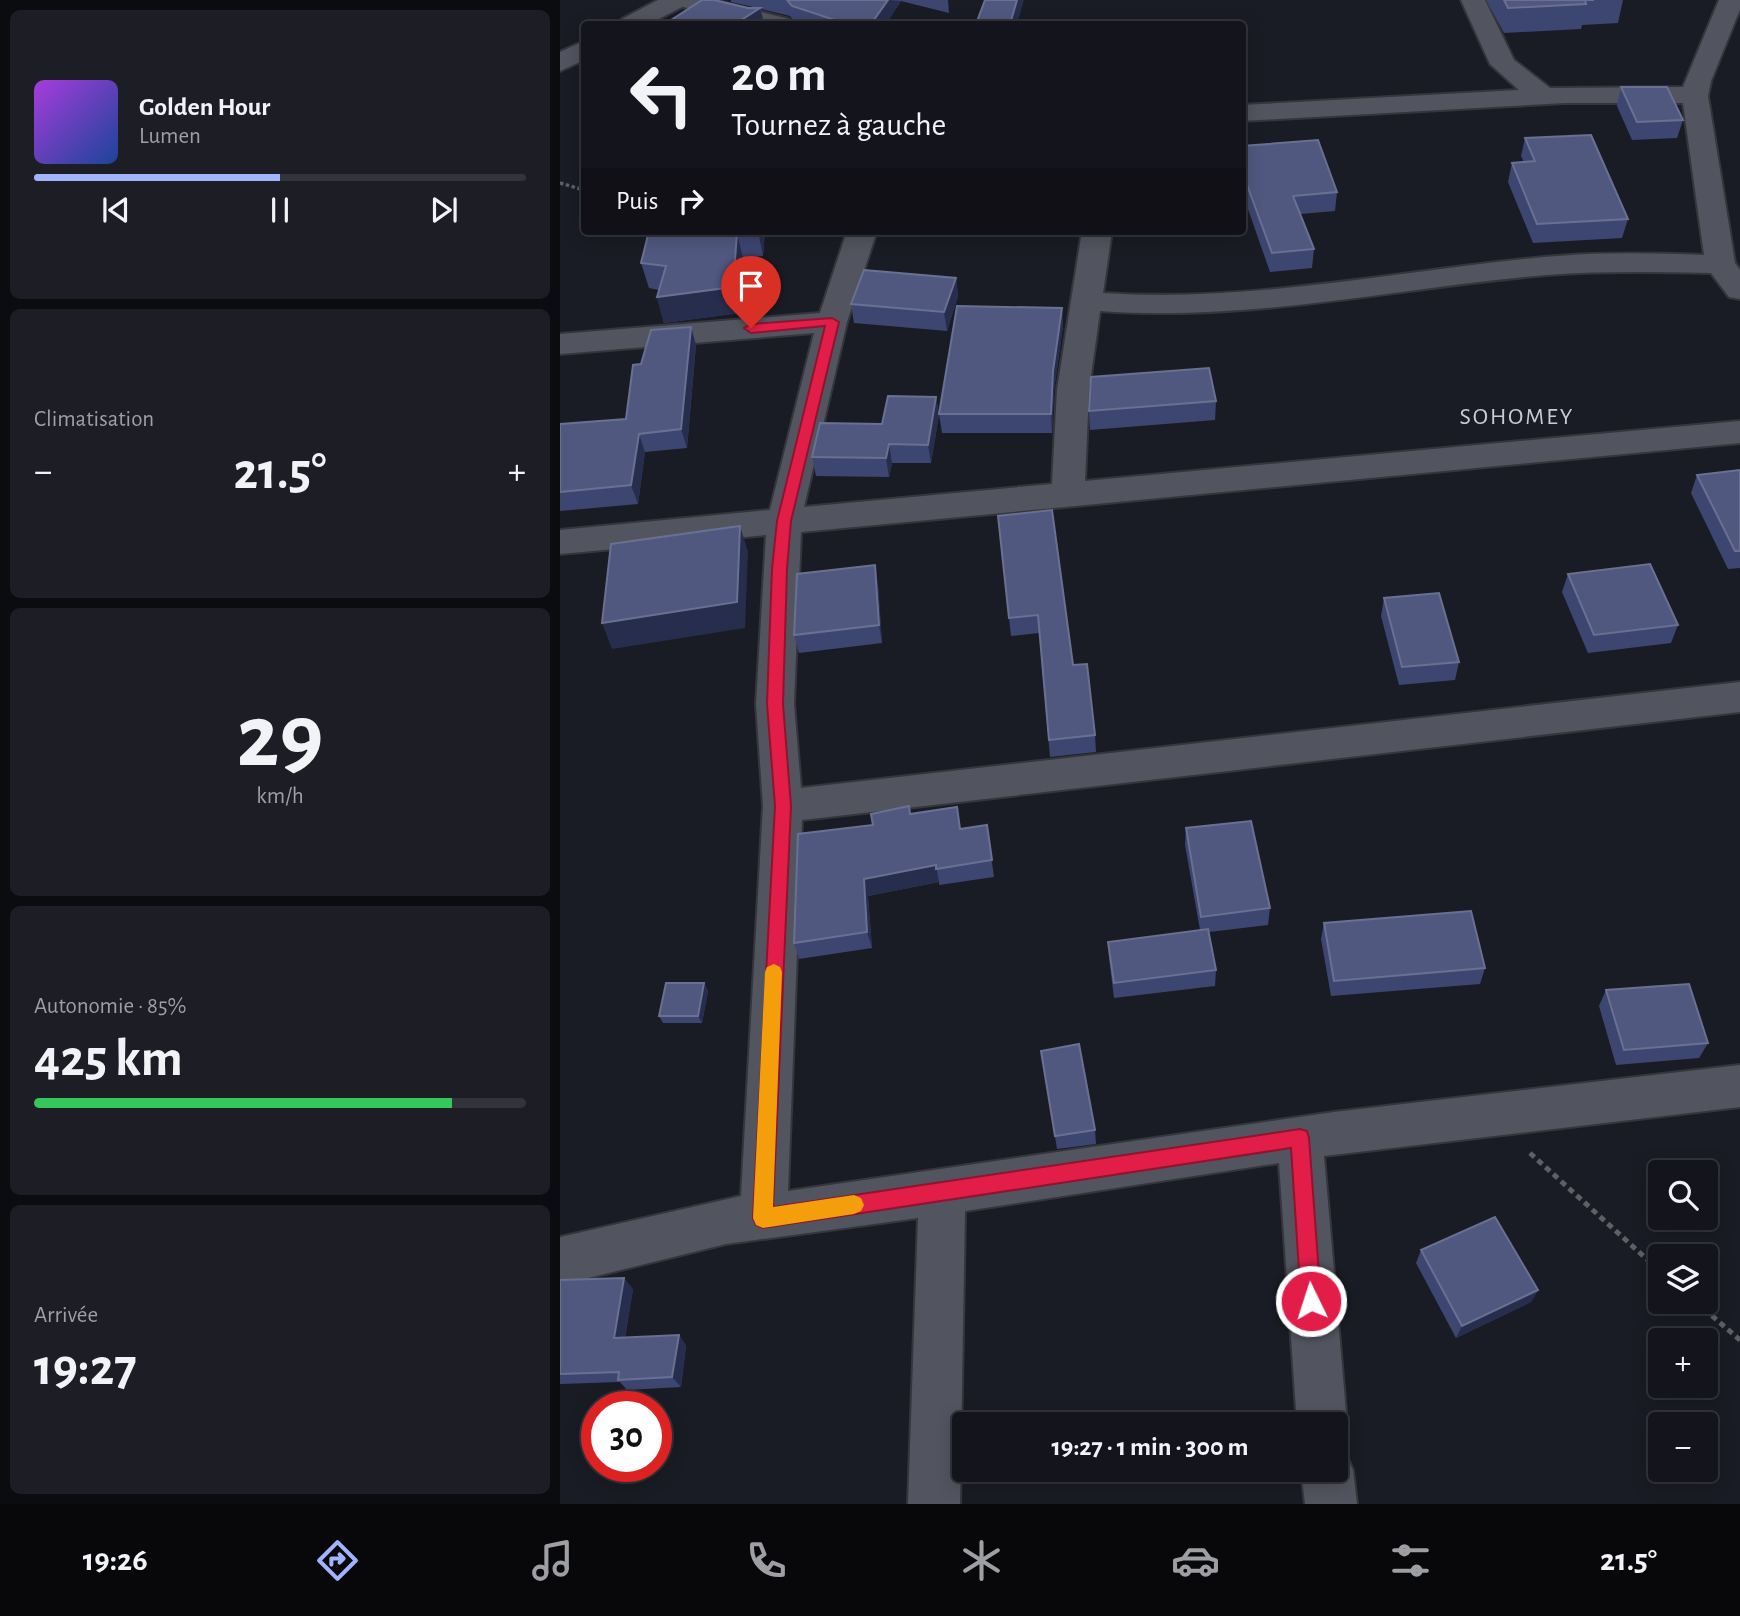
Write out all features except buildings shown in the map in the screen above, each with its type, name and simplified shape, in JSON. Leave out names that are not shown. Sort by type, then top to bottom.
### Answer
[{"type":"street","points":[[637,21],[677,0]]},
{"type":"street","points":[[684,0],[768,21]]},
{"type":"street","points":[[1473,0],[1503,64],[1542,95]]},
{"type":"street","points":[[1731,0],[1698,80],[1695,96],[1720,264],[1740,290]]},
{"type":"street","points":[[560,63],[581,52]]},
{"type":"street","points":[[1477,101],[1503,64]]},
{"type":"street","points":[[1246,113],[1390,108],[1542,95],[1639,93],[1695,96]]},
{"type":"street","points":[[763,1218],[783,806],[775,704],[784,521],[832,322],[861,235]]},
{"type":"street","points":[[1068,494],[1073,390],[1096,235]]},
{"type":"street","points":[[1087,302],[1160,306],[1200,304],[1347,291],[1546,266],[1629,262],[1720,264]]},
{"type":"street","points":[[560,344],[832,322]]},
{"type":"street","points":[[560,542],[1740,432]]},
{"type":"street","points":[[783,806],[1740,697]]},
{"type":"street","points":[[560,1261],[726,1221],[763,1218],[1300,1138],[1740,1086]]},
{"type":"street","points":[[1300,1138],[1320,1412]]},
{"type":"street","points":[[934,1504],[942,1191]]},
{"type":"street","points":[[1328,1482],[1331,1504]]},
{"type":"path","points":[[560,183],[581,189]]},
{"type":"path","points":[[1489,1114],[1648,1260]]},
{"type":"path","points":[[1710,1314],[1740,1340]]},
{"type":"slow traffic","points":[[774,972],[763,1218],[854,1205]]},
{"type":"district","name":"SOHOMEY","points":[[1517,416]]},
{"type":"route","points":[[751,328],[832,322],[784,521],[779,569],[775,704],[783,806],[763,1218],[1300,1138],[1311,1301]]}]
